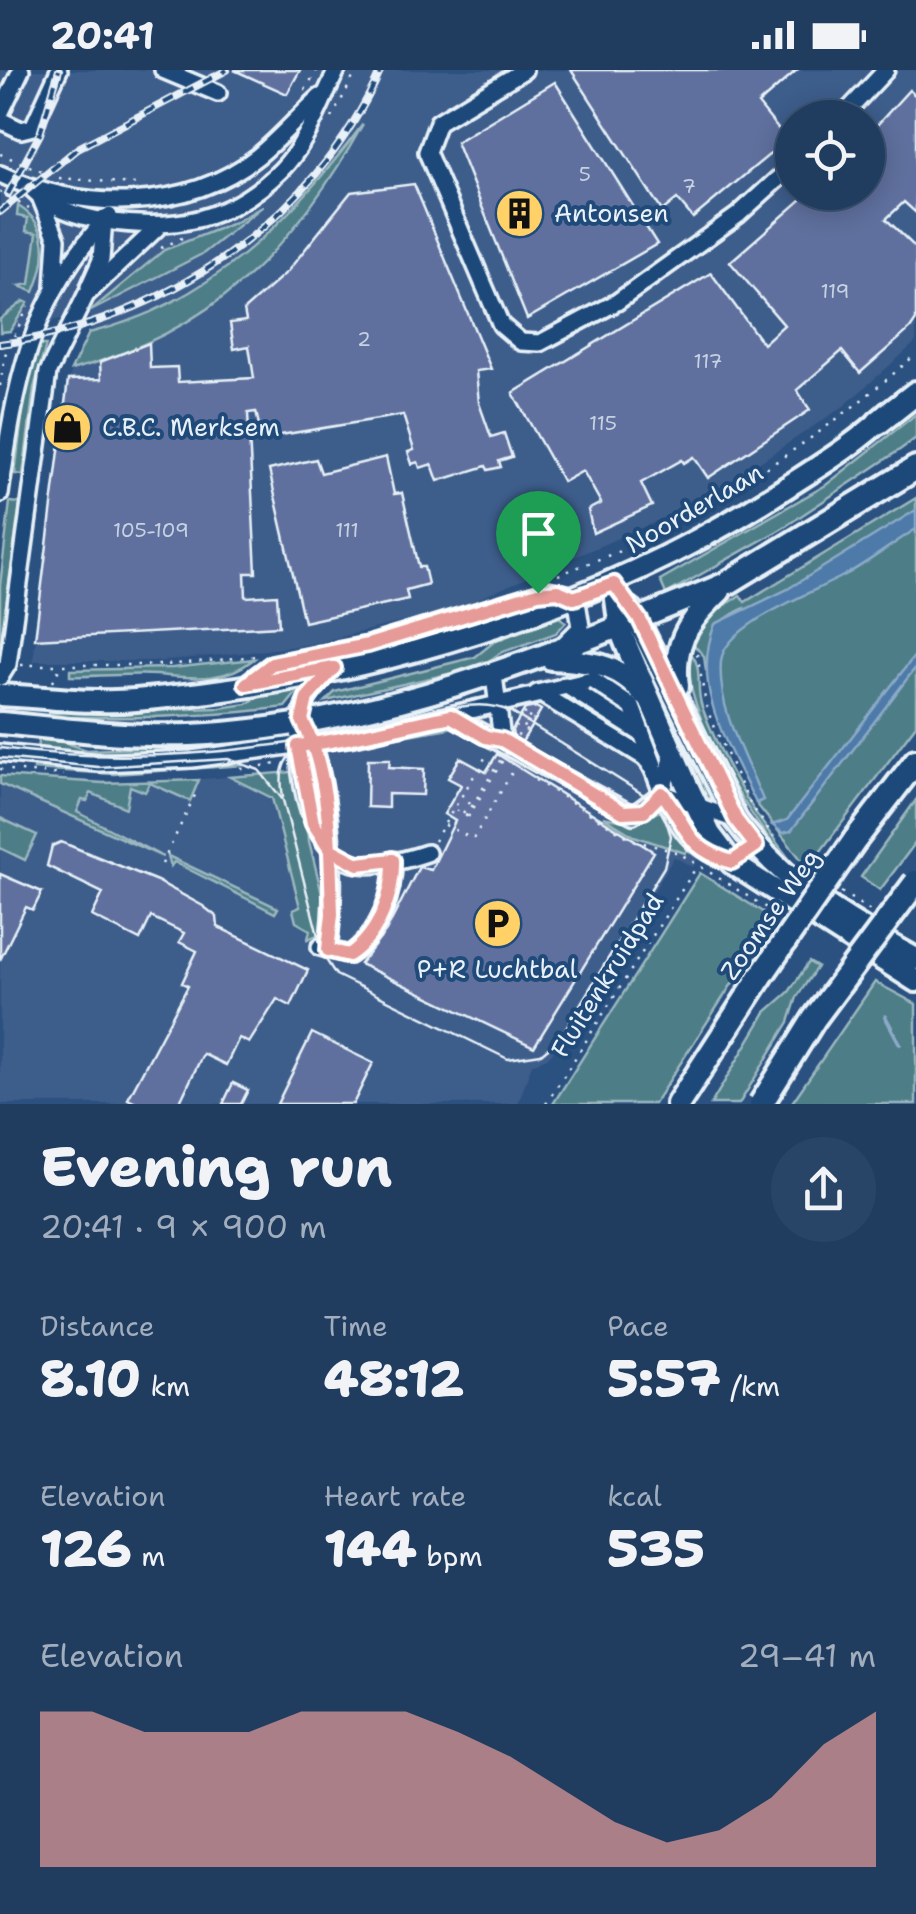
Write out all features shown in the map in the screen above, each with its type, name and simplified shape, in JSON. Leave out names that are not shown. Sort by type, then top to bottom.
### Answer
[{"type":"highway","points":[[879,422],[916,392]]},
{"type":"highway","points":[[729,582],[916,468]]},
{"type":"highway","name":"Zoomse Weg","points":[[678,1104],[760,976],[916,761]]},
{"type":"highway","points":[[761,1104],[814,1019],[916,882]]},
{"type":"main road","name":"Noorderlaan","points":[[0,695],[133,700],[246,684],[334,668],[456,638],[574,598],[640,572],[746,514],[879,422],[916,384]]},
{"type":"main road","points":[[0,723],[130,736],[239,731],[364,710],[494,676],[729,582]]},
{"type":"main road","points":[[681,702],[680,641],[693,618],[729,582]]},
{"type":"main road","points":[[614,584],[630,624],[681,702],[736,820],[756,846],[794,883],[916,959]]},
{"type":"main road","points":[[630,624],[645,728]]},
{"type":"main road","points":[[544,658],[612,668],[637,686],[645,728],[673,753],[695,802],[732,862],[916,981]]},
{"type":"street","points":[[21,70],[0,117],[21,130],[33,127],[59,70]]},
{"type":"street","points":[[163,70],[218,93]]},
{"type":"street","points":[[0,174],[34,199],[80,217],[157,228],[190,222],[261,188],[300,146],[337,70]]},
{"type":"street","points":[[524,70],[438,122],[427,152],[501,325],[521,342],[540,343],[617,302],[738,215],[775,181]]},
{"type":"street","points":[[858,100],[886,70]]},
{"type":"street","points":[[44,300],[104,220],[124,204],[202,188],[231,174],[259,155],[326,90]]},
{"type":"street","points":[[4,671],[46,382],[72,317],[101,260],[104,220],[86,196]]},
{"type":"street","points":[[34,199],[153,199]]},
{"type":"street","points":[[31,491],[0,491],[16,381],[44,300],[57,239],[34,199]]},
{"type":"street","points":[[86,295],[157,228]]},
{"type":"street","points":[[44,300],[72,317]]},
{"type":"street","points":[[246,684],[272,664],[368,645],[548,590],[574,598],[581,627],[544,658]]},
{"type":"street","points":[[334,668],[307,698],[302,720],[313,823],[330,849],[358,864],[427,852]]},
{"type":"street","points":[[494,676],[502,740]]},
{"type":"street","points":[[534,701],[565,685],[592,680],[632,707],[645,728],[662,793],[694,846],[732,862],[756,846]]},
{"type":"street","points":[[565,685],[645,728]]},
{"type":"street","points":[[0,753],[98,763],[192,759],[306,745],[554,699],[655,768]]},
{"type":"street","points":[[451,716],[486,737],[502,740],[623,812],[644,811],[662,793],[673,753]]},
{"type":"street","points":[[662,793],[736,820]]},
{"type":"street","points":[[330,849],[332,914],[324,948],[349,955],[360,948],[392,895],[393,860]]},
{"type":"path","points":[[300,98],[317,70]]},
{"type":"path","points":[[0,154],[58,178],[140,184]]},
{"type":"path","points":[[0,192],[34,199]]},
{"type":"path","points":[[0,386],[12,336],[44,300]]},
{"type":"path","points":[[554,576],[627,547],[766,469],[832,424],[916,354]]},
{"type":"path","points":[[627,547],[640,572]]},
{"type":"path","points":[[680,641],[699,658],[706,710],[749,802],[781,846]]},
{"type":"path","points":[[4,671],[26,663],[166,665],[272,654]]},
{"type":"path","points":[[24,656],[26,663]]},
{"type":"path","points":[[465,816],[534,701]]},
{"type":"path","points":[[465,816],[520,728],[527,731]]},
{"type":"path","points":[[427,852],[485,758],[492,762]]},
{"type":"path","points":[[444,824],[473,838],[515,768],[497,758],[488,774]]},
{"type":"path","points":[[465,816],[456,809],[480,769],[488,774]]},
{"type":"path","points":[[532,778],[633,840],[679,852],[728,884]]},
{"type":"path","points":[[162,864],[198,789]]},
{"type":"path","points":[[454,809],[465,816]]},
{"type":"path","name":"Fluitenkruidpad","points":[[546,1104],[698,864]]},
{"type":"path","points":[[834,888],[878,916]]},
{"type":"shaded area","points":[[0,70],[916,70],[916,342],[844,406],[733,480],[669,516],[455,609],[312,644],[250,652],[163,661],[33,661],[68,380],[92,327],[88,313],[0,332]]},
{"type":"shaded area","points":[[916,510],[916,529],[854,570],[773,610],[726,647],[721,661],[723,697],[763,800],[756,803],[725,739],[710,694],[708,648],[715,624],[786,590]]},
{"type":"shaded area","points":[[916,654],[916,667],[791,831],[783,833],[772,825],[787,820]]},
{"type":"shaded area","points":[[568,669],[602,671],[640,701],[705,847],[693,867],[674,857],[566,1038],[547,1058],[532,1064],[518,1104],[0,1104],[0,776],[149,783],[292,772],[325,763],[322,750],[448,725],[504,693]]},
{"type":"green space","points":[[363,124],[308,210],[244,280],[167,333],[121,354],[71,370],[89,333],[133,320],[173,302],[244,254],[307,193]]},
{"type":"green space","points":[[18,206],[37,224],[44,245],[34,292],[19,286],[30,284],[37,233],[26,231],[28,218],[17,216]]},
{"type":"green space","points":[[263,206],[204,253],[89,312],[164,250],[236,222]]},
{"type":"green space","points":[[24,301],[28,303],[10,331],[0,332],[0,319]]},
{"type":"green space","points":[[39,345],[46,345],[34,388],[23,475],[15,474],[24,401]]},
{"type":"green space","points":[[916,414],[916,438],[901,449],[783,528],[666,594],[660,580],[826,485]]},
{"type":"green space","points":[[916,498],[916,725],[808,868],[756,803],[759,802],[719,707],[713,664],[743,609],[725,620],[714,633],[706,671],[704,656],[692,643],[695,626],[740,595],[745,602]]},
{"type":"green space","points":[[10,502],[20,503],[0,649],[0,585]]},
{"type":"green space","points":[[559,617],[566,622],[556,633],[500,653],[480,667],[326,701],[335,692],[475,657],[495,641]]},
{"type":"green space","points":[[686,648],[696,662],[702,707],[722,754],[758,816],[803,876],[801,879],[743,801],[710,740],[689,678]]},
{"type":"green space","points":[[645,650],[714,801],[702,795],[638,653]]},
{"type":"green space","points":[[254,659],[231,672],[208,677],[70,676],[70,670],[172,668]]},
{"type":"green space","points":[[303,685],[285,707],[255,711],[46,717],[49,713],[220,708],[247,704],[268,690]]},
{"type":"green space","points":[[389,720],[332,734],[341,723]]},
{"type":"green space","points":[[448,725],[449,728],[322,750]]},
{"type":"green space","points":[[39,734],[87,750],[266,743],[152,752],[66,752],[37,750]]},
{"type":"green space","points":[[236,762],[245,765],[114,774],[34,769],[35,764],[87,768]]},
{"type":"green space","points":[[292,772],[323,898],[320,934],[308,939],[310,930],[296,922],[293,910],[300,907],[272,798],[230,777]]},
{"type":"green space","points":[[0,776],[103,783],[199,780],[190,801],[150,783],[145,792],[130,786],[126,808],[91,793],[87,801],[82,800],[77,812],[163,857],[0,784]]},
{"type":"green space","points":[[916,800],[916,842],[880,890],[861,877]]},
{"type":"green space","points":[[669,808],[688,849],[685,853],[634,836],[603,817],[630,822]]},
{"type":"green space","points":[[0,818],[37,835],[25,860],[0,848]]},
{"type":"green space","points":[[168,856],[278,908],[275,913],[174,862],[171,866]]},
{"type":"green space","points":[[700,873],[774,919],[654,1104],[553,1104]]},
{"type":"green space","points":[[809,962],[817,967],[739,1104],[711,1104],[766,1012],[789,992]]},
{"type":"green space","points":[[875,982],[916,1004],[916,1104],[791,1104]]},
{"type":"building","points":[[234,70],[300,70],[287,94]]},
{"type":"building","points":[[571,70],[797,70],[758,104],[775,125],[775,150],[693,218],[677,199],[662,211]]},
{"type":"building","points":[[555,82],[657,244],[527,319],[456,142]]},
{"type":"building","points":[[909,90],[916,96],[916,213],[904,202],[886,219],[916,248],[916,320],[910,329],[860,373],[842,351],[797,390],[810,410],[708,478],[694,457],[641,483],[652,506],[593,533],[588,510],[601,503],[583,471],[563,482],[513,393],[711,273],[763,344],[784,325],[730,262],[789,210],[885,210],[885,116]]},
{"type":"building","points":[[414,184],[491,369],[476,371],[479,403],[491,437],[504,433],[512,457],[499,461],[501,467],[488,470],[486,466],[438,481],[432,464],[420,468],[418,462],[412,464],[408,452],[414,450],[403,415],[262,438],[256,412],[248,413],[256,573],[245,573],[246,597],[277,595],[279,626],[35,639],[68,380],[101,379],[100,362],[149,343],[150,368],[177,367],[178,382],[254,378],[249,346],[234,349],[230,323],[246,321],[244,310],[287,272],[351,192]]},
{"type":"building","points":[[386,457],[394,494],[402,493],[419,567],[424,567],[428,584],[406,590],[408,599],[304,622],[269,470],[316,459],[321,473]]},
{"type":"building","points":[[525,709],[541,710],[522,742],[513,737],[512,730]]},
{"type":"building","name":"P+R Luchtbal","points":[[497,754],[654,852],[534,1047],[360,964],[386,931],[419,867],[431,870],[455,821],[444,814],[461,785],[448,778],[460,758],[486,772]]},
{"type":"building","points":[[368,759],[390,759],[389,767],[424,769],[423,795],[388,794],[388,808],[367,807]]},
{"type":"building","points":[[61,842],[157,881],[203,906],[217,917],[218,927],[308,970],[291,1006],[277,999],[249,1043],[239,1038],[226,1065],[203,1054],[179,1104],[138,1104],[128,1099],[188,986],[182,983],[197,951],[179,942],[184,933],[151,917],[140,940],[92,916],[103,893],[47,866],[52,846]]},
{"type":"building","points":[[0,874],[42,892],[33,910],[26,907],[0,960]]},
{"type":"building","points":[[312,1033],[373,1063],[353,1104],[277,1104]]},
{"type":"building","points":[[233,1083],[248,1090],[241,1104],[223,1104]]},
{"type":"waterway","points":[[885,1016],[900,1044]]},
{"type":"tram line","points":[[0,748],[100,756],[201,753],[301,741],[484,705],[511,712],[652,800],[664,814],[671,836],[664,867],[559,1039],[541,1054],[508,1059],[336,975],[323,955],[283,800],[259,770],[228,759],[98,767],[0,758]]},
{"type":"tram line","points":[[283,797],[281,778],[285,764],[293,751],[308,740]]},
{"type":"railway","points":[[8,194],[40,134],[59,70]]},
{"type":"railway","points":[[0,212],[78,148],[227,70]]},
{"type":"railway","points":[[0,344],[60,332],[119,313],[174,288],[226,256],[274,218],[316,174],[352,125],[381,70]]},
{"type":"place","name":"Antonsen","points":[[519,213]]},
{"type":"place","name":"C.B.C. Merksem","points":[[67,427]]},
{"type":"place","name":"P+R Luchtbal","points":[[497,923]]},
{"type":"route","points":[[538,593],[368,645],[272,664],[246,684],[334,668],[307,698],[302,720],[312,739],[313,744],[316,758],[318,771],[328,818],[330,849],[358,864],[393,860],[394,878],[392,895],[360,948],[349,955],[328,950],[332,914],[330,849],[313,823],[297,760],[298,746],[313,744],[354,737],[451,716],[486,737],[502,740],[623,812],[632,815],[644,811],[662,793],[688,838],[705,854],[732,862],[744,858],[756,846],[736,820],[640,620],[614,584],[574,598],[558,591],[538,593]]}]
